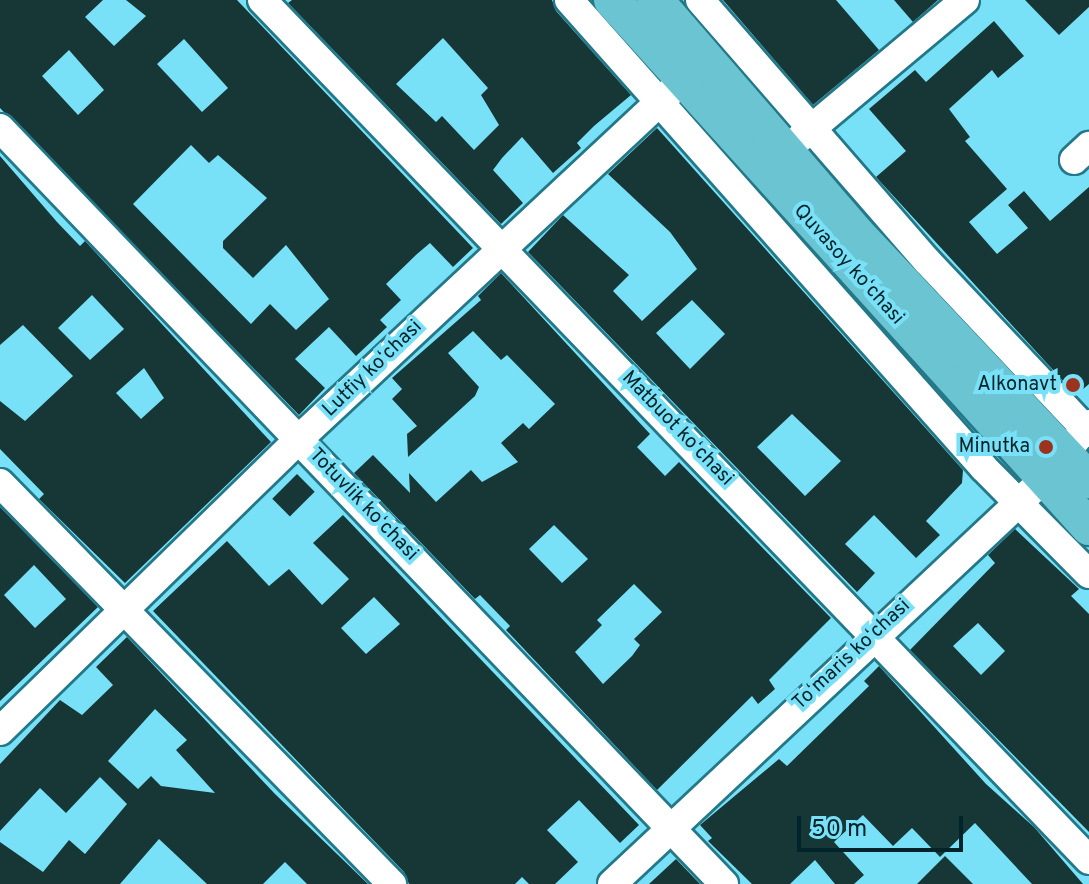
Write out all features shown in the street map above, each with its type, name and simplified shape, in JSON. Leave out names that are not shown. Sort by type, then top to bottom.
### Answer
[{"type":"main road","name":"Quvasoy koʻchasi","points":[[612,0],[670,91],[1065,453],[1089,527]]},
{"type":"main road","name":"Quvasoy koʻchasi","points":[[655,0],[792,161],[1089,480]]},
{"type":"street","name":"Matbuot koʻchasi","points":[[262,0],[503,246],[1089,860]]},
{"type":"street","points":[[569,0],[670,91]]},
{"type":"street","points":[[700,0],[927,261],[1065,453],[1089,574]]},
{"type":"street","points":[[792,161],[813,128],[965,0]]},
{"type":"street","name":"Lutfiy koʻchasi","points":[[0,731],[127,612],[300,438],[670,91]]},
{"type":"street","name":"Totuvlik koʻchasi","points":[[0,128],[724,884]]},
{"type":"street","name":"Toʻmaris koʻchasi","points":[[612,884],[1065,453]]},
{"type":"street","points":[[0,483],[392,884]]},
{"type":"building","points":[[0,0],[103,0],[85,17],[114,46],[146,16],[126,0],[237,0],[473,248],[453,267],[430,243],[417,254],[386,284],[401,300],[380,320],[387,327],[356,356],[329,327],[295,359],[325,388],[299,415],[0,108]],"holes":[[[184,39],[228,88],[202,112],[157,64]],[[69,50],[104,90],[78,115],[42,76]],[[191,145],[209,163],[218,155],[267,198],[223,241],[223,248],[253,278],[286,245],[329,299],[296,330],[270,304],[251,324],[133,204]]]},
{"type":"building","points":[[292,0],[552,0],[556,11],[631,95],[577,143],[581,148],[553,173],[522,137],[493,170],[523,203],[501,224],[288,3]],"holes":[[[443,38],[488,88],[481,95],[499,125],[474,150],[442,116],[436,122],[396,84]]]},
{"type":"building","points":[[723,0],[836,0],[879,50],[813,105]]},
{"type":"building","points":[[894,0],[938,0],[913,22]]},
{"type":"building","points":[[1025,0],[1089,0],[1089,7],[1059,35]]},
{"type":"building","points":[[994,21],[1024,56],[998,78],[992,70],[949,109],[970,137],[965,141],[1007,189],[969,222],[997,254],[1028,228],[1008,205],[1024,191],[1050,221],[1089,187],[1089,384],[1076,395],[876,177],[906,151],[869,109],[915,70],[926,82]]},
{"type":"building","points":[[657,128],[963,470],[962,483],[926,521],[940,535],[916,558],[874,515],[845,544],[875,573],[857,592],[528,252],[563,215],[629,275],[613,291],[642,321],[697,269],[670,232],[608,174]],"holes":[[[692,300],[725,334],[690,369],[656,333]],[[792,414],[841,461],[805,496],[757,447]]]},
{"type":"building","points":[[0,156],[57,222],[80,246],[85,241],[271,442],[125,583],[39,499],[44,494],[0,449],[0,401],[25,421],[73,376],[23,325],[0,345]],"holes":[[[92,295],[124,329],[90,360],[58,328]],[[144,368],[164,398],[141,419],[116,393]]]},
{"type":"building","points":[[501,273],[650,434],[637,447],[665,476],[679,462],[831,618],[769,680],[775,689],[758,704],[752,696],[657,790],[506,630],[510,626],[480,595],[475,599],[354,473],[373,455],[410,493],[409,473],[436,502],[471,470],[482,482],[518,462],[501,443],[523,423],[529,429],[555,404],[507,355],[501,360],[473,331],[448,353],[479,387],[475,396],[408,457],[407,434],[417,426],[392,399],[402,389],[392,378],[481,300],[478,296]],"holes":[[[554,525],[588,559],[562,583],[529,549]],[[634,584],[662,612],[634,639],[640,645],[632,656],[603,684],[575,652],[602,625],[597,620]]]},
{"type":"building","points":[[297,474],[315,492],[290,516],[272,499]]},
{"type":"building","points":[[0,507],[98,607],[0,701]],"holes":[[[34,565],[66,599],[35,628],[4,595]]]},
{"type":"building","points":[[343,515],[639,825],[620,843],[579,800],[547,830],[578,862],[555,884],[529,884],[522,877],[515,884],[409,884],[404,872],[153,611],[227,541],[269,586],[289,569],[322,605],[349,579],[313,543]],"holes":[[[374,597],[400,624],[366,654],[341,628]]]},
{"type":"building","points":[[1015,529],[1079,589],[1071,596],[1089,614],[1089,832],[910,650],[995,563],[988,555]],"holes":[[[978,623],[1005,651],[981,675],[953,646]]]},
{"type":"building","points":[[127,637],[275,794],[368,884],[307,884],[285,862],[263,884],[207,884],[159,839],[120,884],[0,884],[0,842],[43,872],[69,840],[85,854],[127,804],[100,777],[66,813],[40,788],[0,831],[0,764],[60,700],[82,715],[113,685],[96,667]],"holes":[[[155,709],[187,740],[176,750],[215,793],[161,786],[151,776],[138,789],[108,761]]]},
{"type":"building","points":[[879,666],[986,784],[1034,827],[1083,884],[1032,884],[975,823],[940,857],[912,828],[893,846],[863,815],[834,842],[864,875],[854,884],[835,884],[815,860],[790,884],[752,884],[708,841],[712,838],[700,825],[779,759],[787,766],[869,686],[864,681]]},
{"type":"building","points":[[945,856],[973,884],[917,884]]},
{"type":"building","points":[[676,859],[700,884],[649,884]]},
{"type":"place","name":"Alkonavt","points":[[1073,385]]},
{"type":"place","name":"Minutka","points":[[1046,447]]}]
